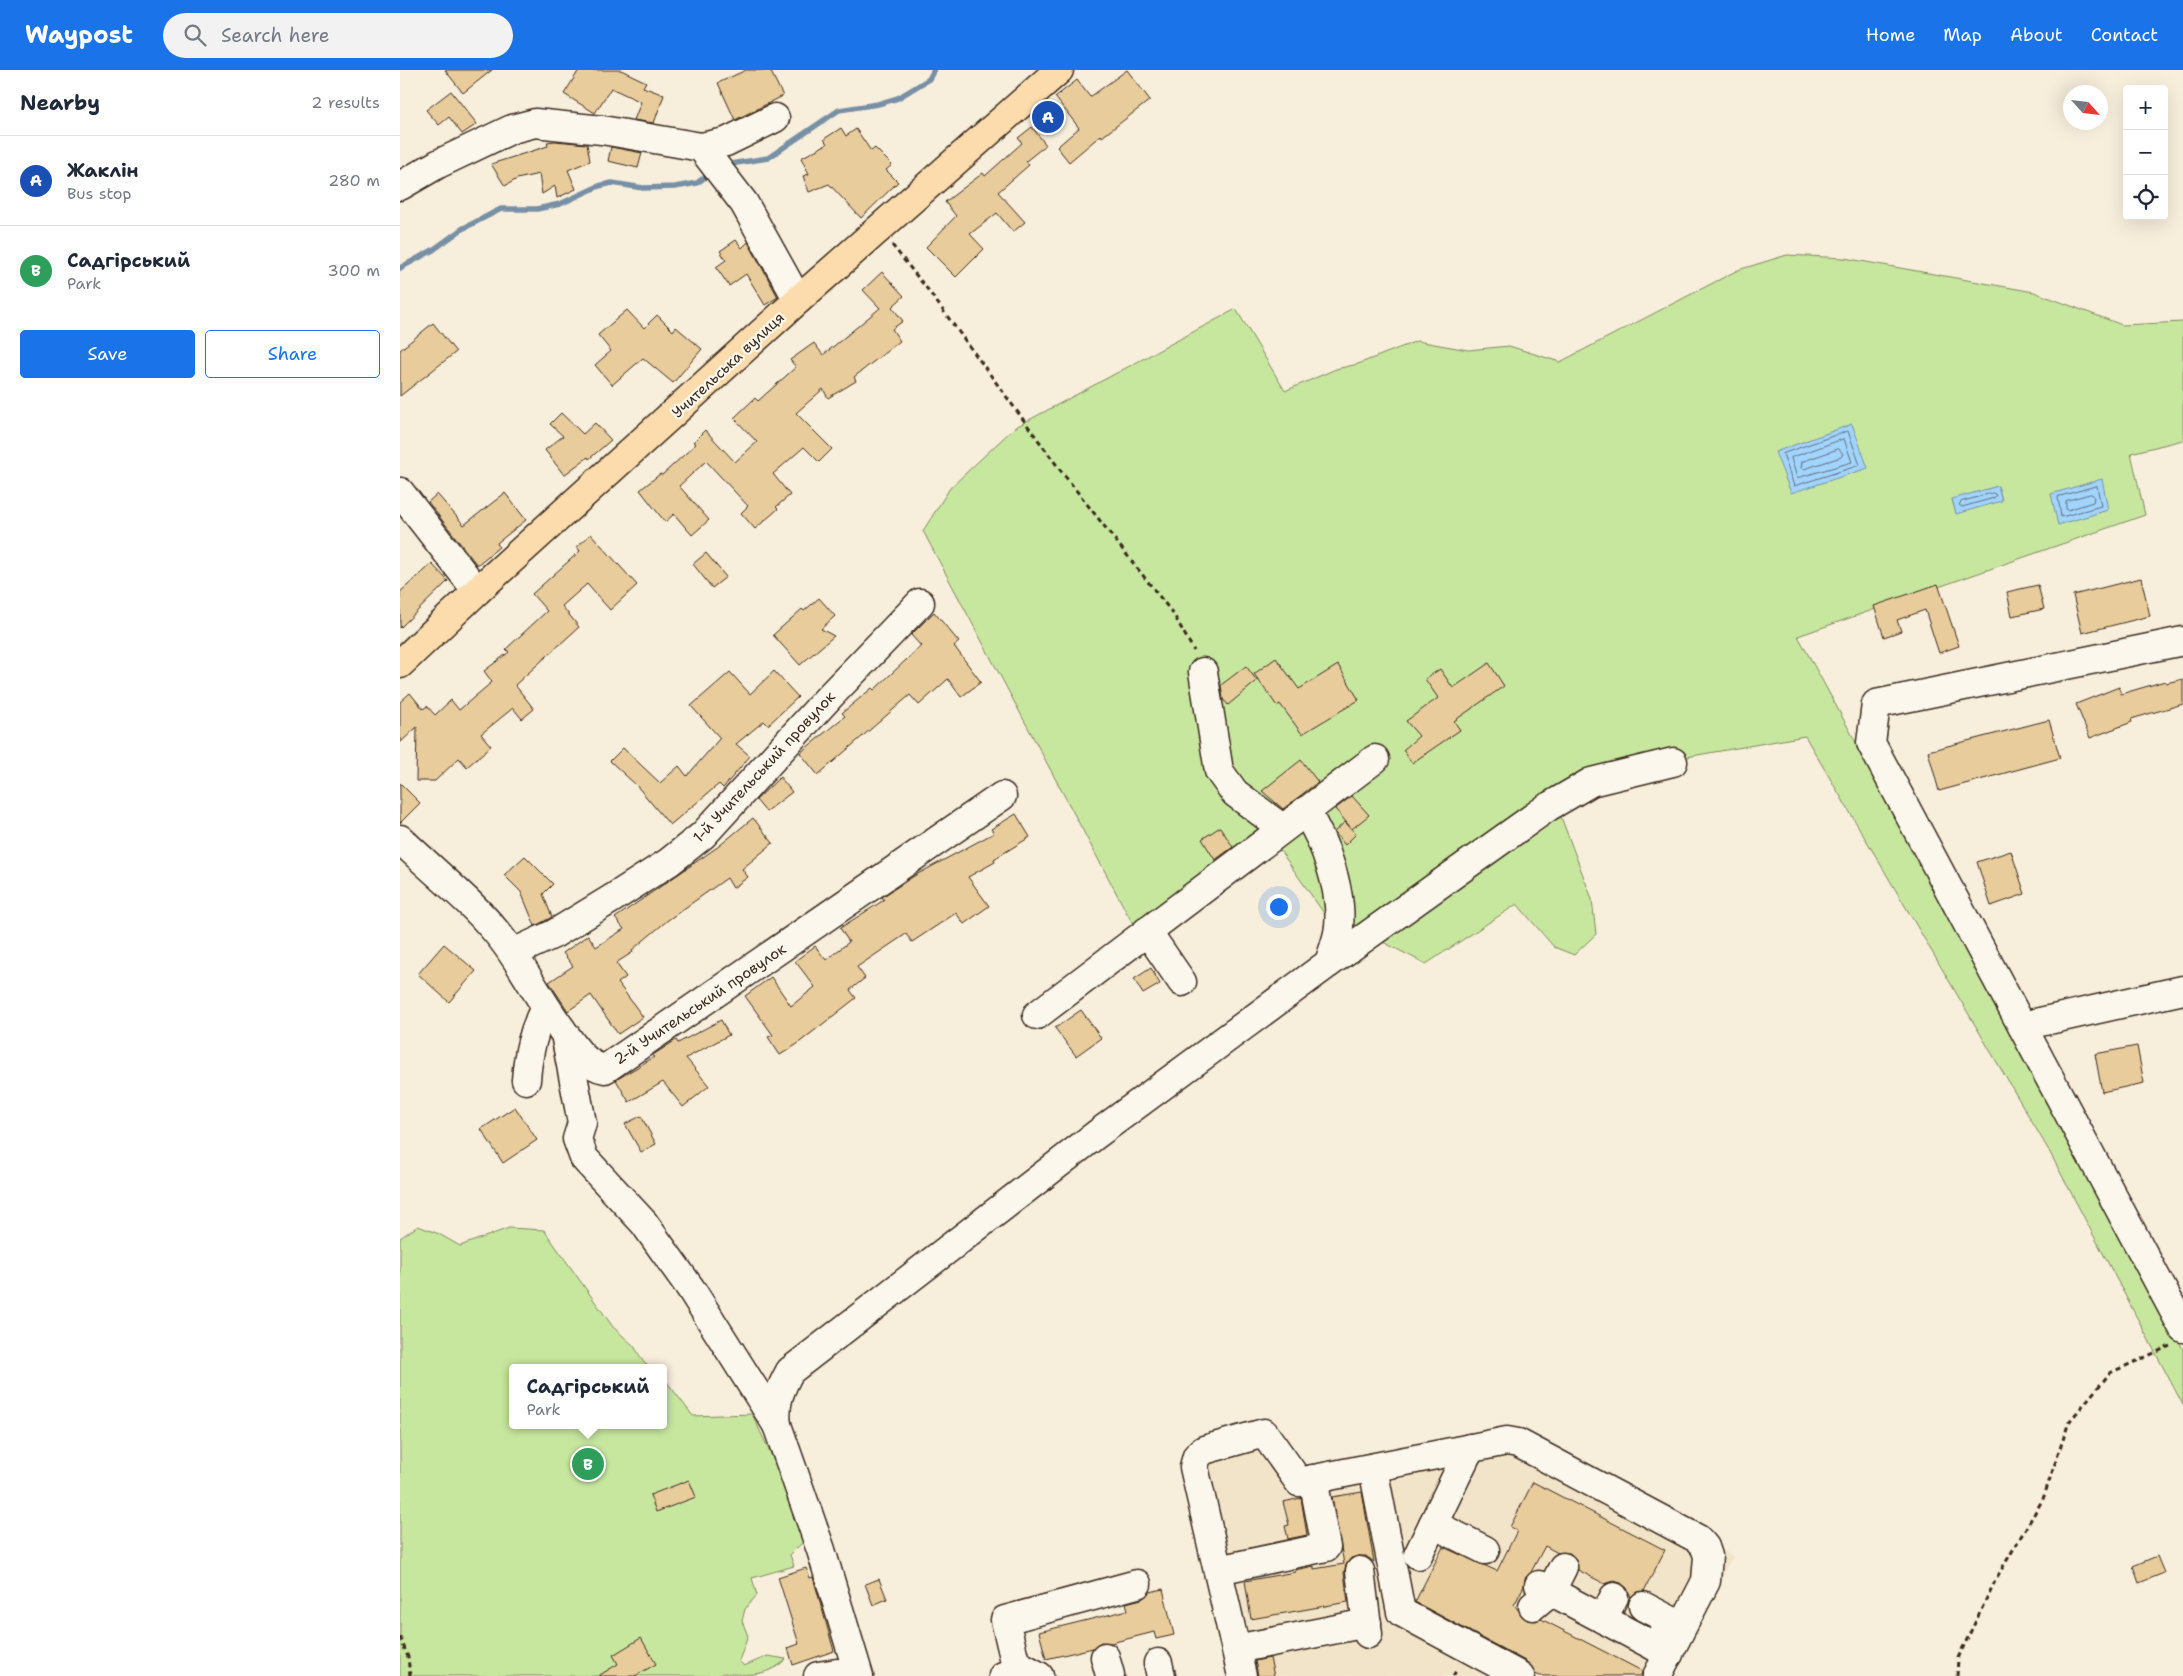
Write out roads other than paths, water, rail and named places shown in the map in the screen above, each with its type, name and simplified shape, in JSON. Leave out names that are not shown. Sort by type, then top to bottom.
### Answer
[{"type":"main road","name":"Учительська вулиця","points":[[400,664],[477,590],[798,300],[1060,70]]},
{"type":"street","points":[[713,160],[726,142],[775,118]]},
{"type":"street","points":[[400,186],[438,164],[512,129],[535,123],[602,130],[713,160],[744,203],[798,300]]},
{"type":"street","points":[[400,492],[477,590]]},
{"type":"street","name":"1-й Учительський провулок","points":[[513,953],[554,934],[613,898],[669,862],[703,835],[830,696],[920,603]]},
{"type":"street","points":[[2178,1336],[2022,1026],[1871,743],[1876,704],[2183,641]]},
{"type":"street","points":[[1203,672],[1220,771],[1226,783],[1248,804],[1282,828]]},
{"type":"street","points":[[1037,1015],[1375,759]]},
{"type":"street","points":[[859,1676],[775,1412],[782,1386],[790,1371],[801,1360],[1097,1134],[1329,962],[1569,793],[1591,782],[1673,762]]},
{"type":"street","name":"2-й Учительський провулок","points":[[400,839],[492,927],[513,953],[545,1007],[584,1058],[596,1067],[605,1069],[1002,796]]},
{"type":"street","points":[[1304,811],[1316,827],[1334,874],[1339,931],[1329,962]]},
{"type":"street","points":[[1147,931],[1182,982]]},
{"type":"street","points":[[2022,1026],[2183,990]]},
{"type":"street","points":[[526,1080],[528,1053],[534,1030],[545,1007]]},
{"type":"street","points":[[566,1035],[582,1123],[577,1139],[584,1158],[644,1223],[691,1290],[778,1425]]},
{"type":"street","points":[[1242,1676],[1236,1650],[1234,1615],[1218,1570],[1194,1467],[1197,1456],[1204,1450],[1264,1433],[1299,1482],[1508,1441],[1518,1443],[1698,1539],[1705,1547],[1708,1569],[1706,1582],[1661,1659]]},
{"type":"street","points":[[1418,1555],[1470,1448]]},
{"type":"street","points":[[1372,1468],[1401,1612],[1520,1676]]},
{"type":"street","points":[[1218,1570],[1326,1546],[1313,1479]]},
{"type":"street","points":[[1432,1524],[1485,1550]]},
{"type":"street","points":[[1564,1566],[1541,1594],[1609,1608],[1661,1659]]},
{"type":"street","points":[[1236,1650],[1282,1634],[1368,1628],[1360,1571]]},
{"type":"street","points":[[1040,1676],[1009,1670],[1005,1620],[1137,1584]]},
{"type":"street","points":[[1643,1606],[1670,1620],[1661,1659]]},
{"type":"street","points":[[818,1676],[837,1673],[845,1676]]},
{"type":"water","points":[[1852,424],[1868,468],[1791,493],[1775,452]]},
{"type":"water","points":[[2102,479],[2108,510],[2058,525],[2051,494]]},
{"type":"water","points":[[1998,486],[2002,501],[1956,514],[1952,499]]},
{"type":"waterway","points":[[724,165],[768,158],[839,110],[878,104],[898,98],[929,79],[934,70]]},
{"type":"waterway","points":[[400,268],[433,250],[462,229],[501,209],[537,209],[560,204],[599,186],[612,183],[643,188],[675,187],[697,183],[712,172]]},
{"type":"place","name":"Жаклін","points":[[1048,117]]},
{"type":"place","name":"Садгірський","points":[[588,1464]]}]
